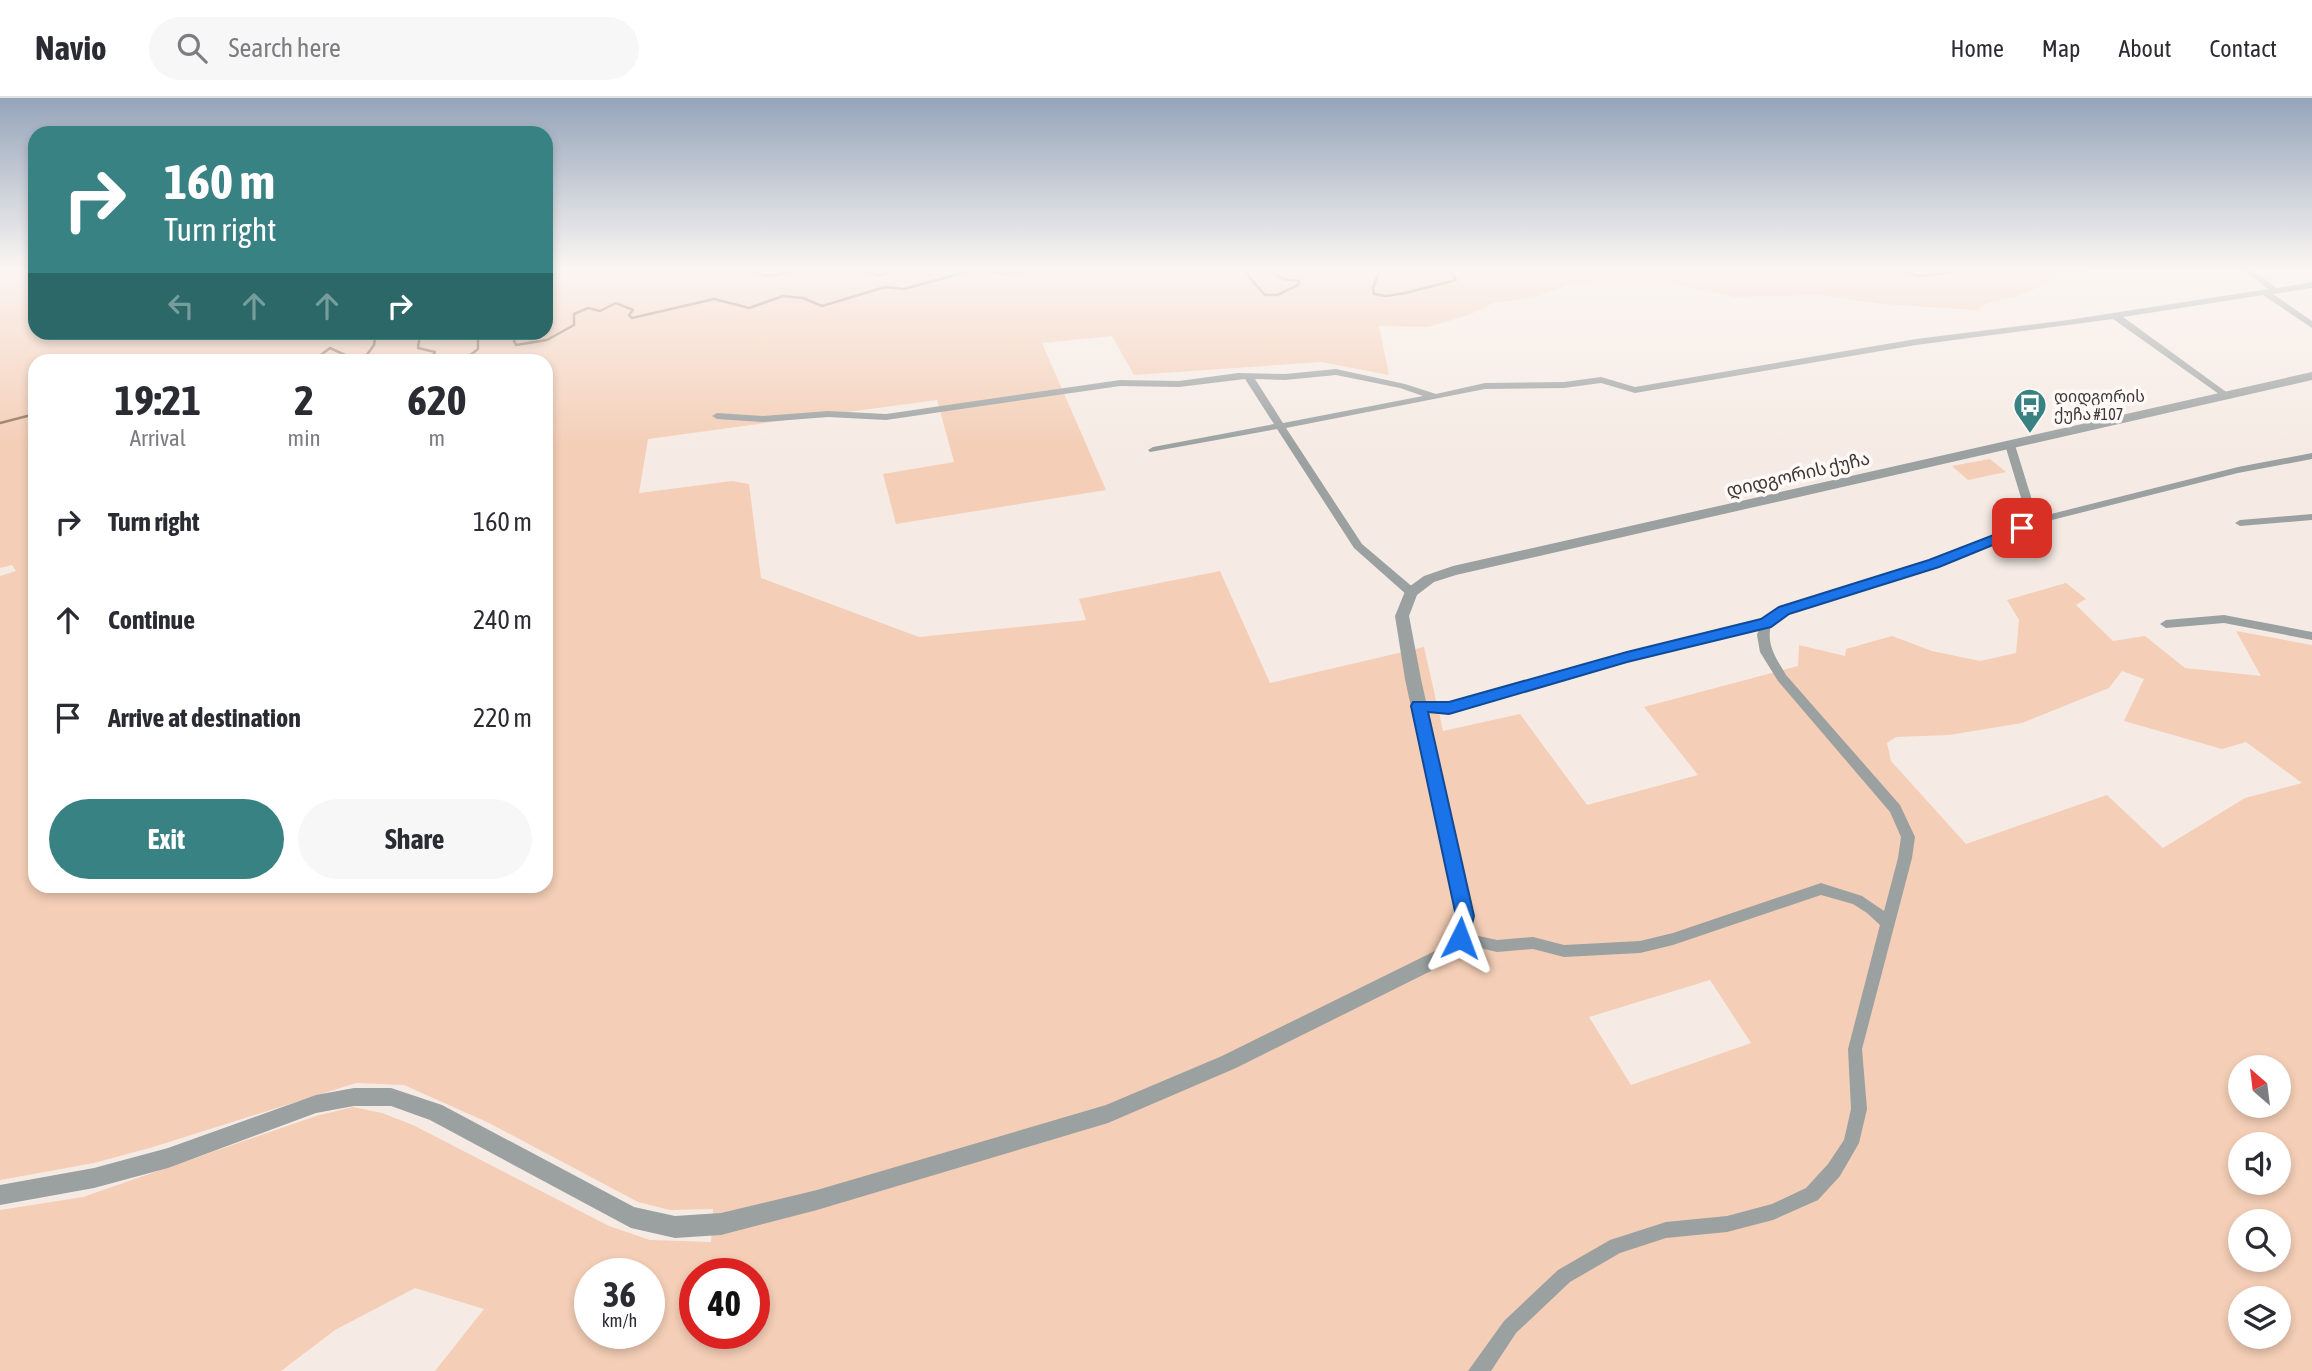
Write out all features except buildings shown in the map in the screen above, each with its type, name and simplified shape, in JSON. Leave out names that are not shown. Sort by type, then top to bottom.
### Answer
[{"type":"street","points":[[1153,450],[1485,386],[1564,385],[1601,380],[1635,390],[1916,342],[2016,328]]},
{"type":"street","points":[[2133,328],[2226,396]]},
{"type":"street","points":[[717,416],[763,419],[828,414],[886,417],[1120,383],[1179,384],[1248,376],[1285,377],[1336,372],[1402,386],[1435,397]]},
{"type":"street","points":[[0,1195],[94,1178],[168,1158],[316,1104],[354,1097],[391,1097],[435,1112],[631,1217],[675,1227],[721,1224],[817,1200],[1108,1114],[1229,1062],[1445,955],[1460,938],[1465,916],[1402,615],[1411,592],[1358,546],[1248,376]]},
{"type":"street","name":"დიდგორის ქუჩა","points":[[1411,592],[1429,579],[1452,571],[2312,376]]},
{"type":"street","points":[[2010,445],[2027,501],[2045,519]]},
{"type":"street","points":[[1419,706],[1449,708],[1627,657],[1766,623],[1784,610],[1934,563],[2045,519],[2238,470],[2312,456]]},
{"type":"street","points":[[2240,523],[2312,517]]},
{"type":"street","points":[[2166,624],[2224,619],[2312,636]]},
{"type":"street","points":[[1477,1371],[1484,1366],[1510,1327],[1564,1276],[1616,1246],[1666,1230],[1727,1224],[1773,1212],[1812,1194],[1834,1170],[1851,1143],[1859,1109],[1855,1049],[1905,858],[1908,837],[1895,809],[1782,678],[1766,652],[1763,635],[1766,623]]},
{"type":"street","points":[[1460,938],[1497,946],[1533,943],[1564,951],[1640,947],[1673,939],[1821,889],[1847,894],[1868,904],[1887,923]]},
{"type":"shaded area","points":[[0,328],[28,328],[28,340],[553,340],[553,328],[1379,328],[1389,375],[1321,362],[1134,375],[1112,336],[1042,343],[1106,490],[896,524],[883,474],[954,462],[937,400],[648,439],[639,493],[732,481],[749,484],[761,578],[919,637],[1086,620],[1079,599],[1220,571],[1270,683],[1424,647],[1443,731],[1520,714],[1587,805],[1698,775],[1644,707],[1798,666],[1799,645],[1845,656],[1846,649],[1892,636],[1932,651],[1980,661],[2016,653],[2019,620],[2007,600],[2066,583],[2086,599],[2076,605],[2113,641],[2145,636],[2185,668],[2261,676],[2236,631],[2312,645],[2312,1371],[435,1371],[484,1309],[415,1288],[335,1330],[281,1371],[0,1371],[0,1210],[83,1197],[316,1116],[353,1107],[382,1113],[413,1125],[609,1226],[650,1240],[711,1242],[713,1209],[670,1210],[638,1202],[489,1123],[404,1085],[356,1083],[153,1147],[94,1163],[0,1180],[0,576],[16,571],[12,565],[0,568]],"holes":[[[2122,671],[2144,679],[2124,721],[2222,749],[2246,742],[2302,783],[2245,798],[2163,848],[2107,795],[1966,844],[1891,761],[1887,743],[1896,737],[1949,735],[2022,723],[2109,688]],[[1710,980],[1751,1043],[1631,1085],[1589,1017]]]},
{"type":"shaded area","points":[[1990,459],[2006,472],[1968,480],[1952,466]]},
{"type":"waterway","points":[[553,337],[568,328]]},
{"type":"waterway","points":[[367,354],[375,340]]},
{"type":"waterway","points":[[419,340],[418,348],[435,352],[434,354]]},
{"type":"waterway","points":[[472,354],[478,349],[478,340]]},
{"type":"waterway","points":[[515,340],[516,345],[547,340]]},
{"type":"waterway","points":[[322,354],[330,348],[343,354]]},
{"type":"waterway","points":[[0,423],[28,416]]},
{"type":"place","name":"დიდგორის ქუჩა #107","points":[[2030,435]]},
{"type":"route","points":[[1460,938],[1465,916],[1419,706],[1449,708],[1627,657],[1766,623],[1784,610],[1934,563],[2022,528]]}]
